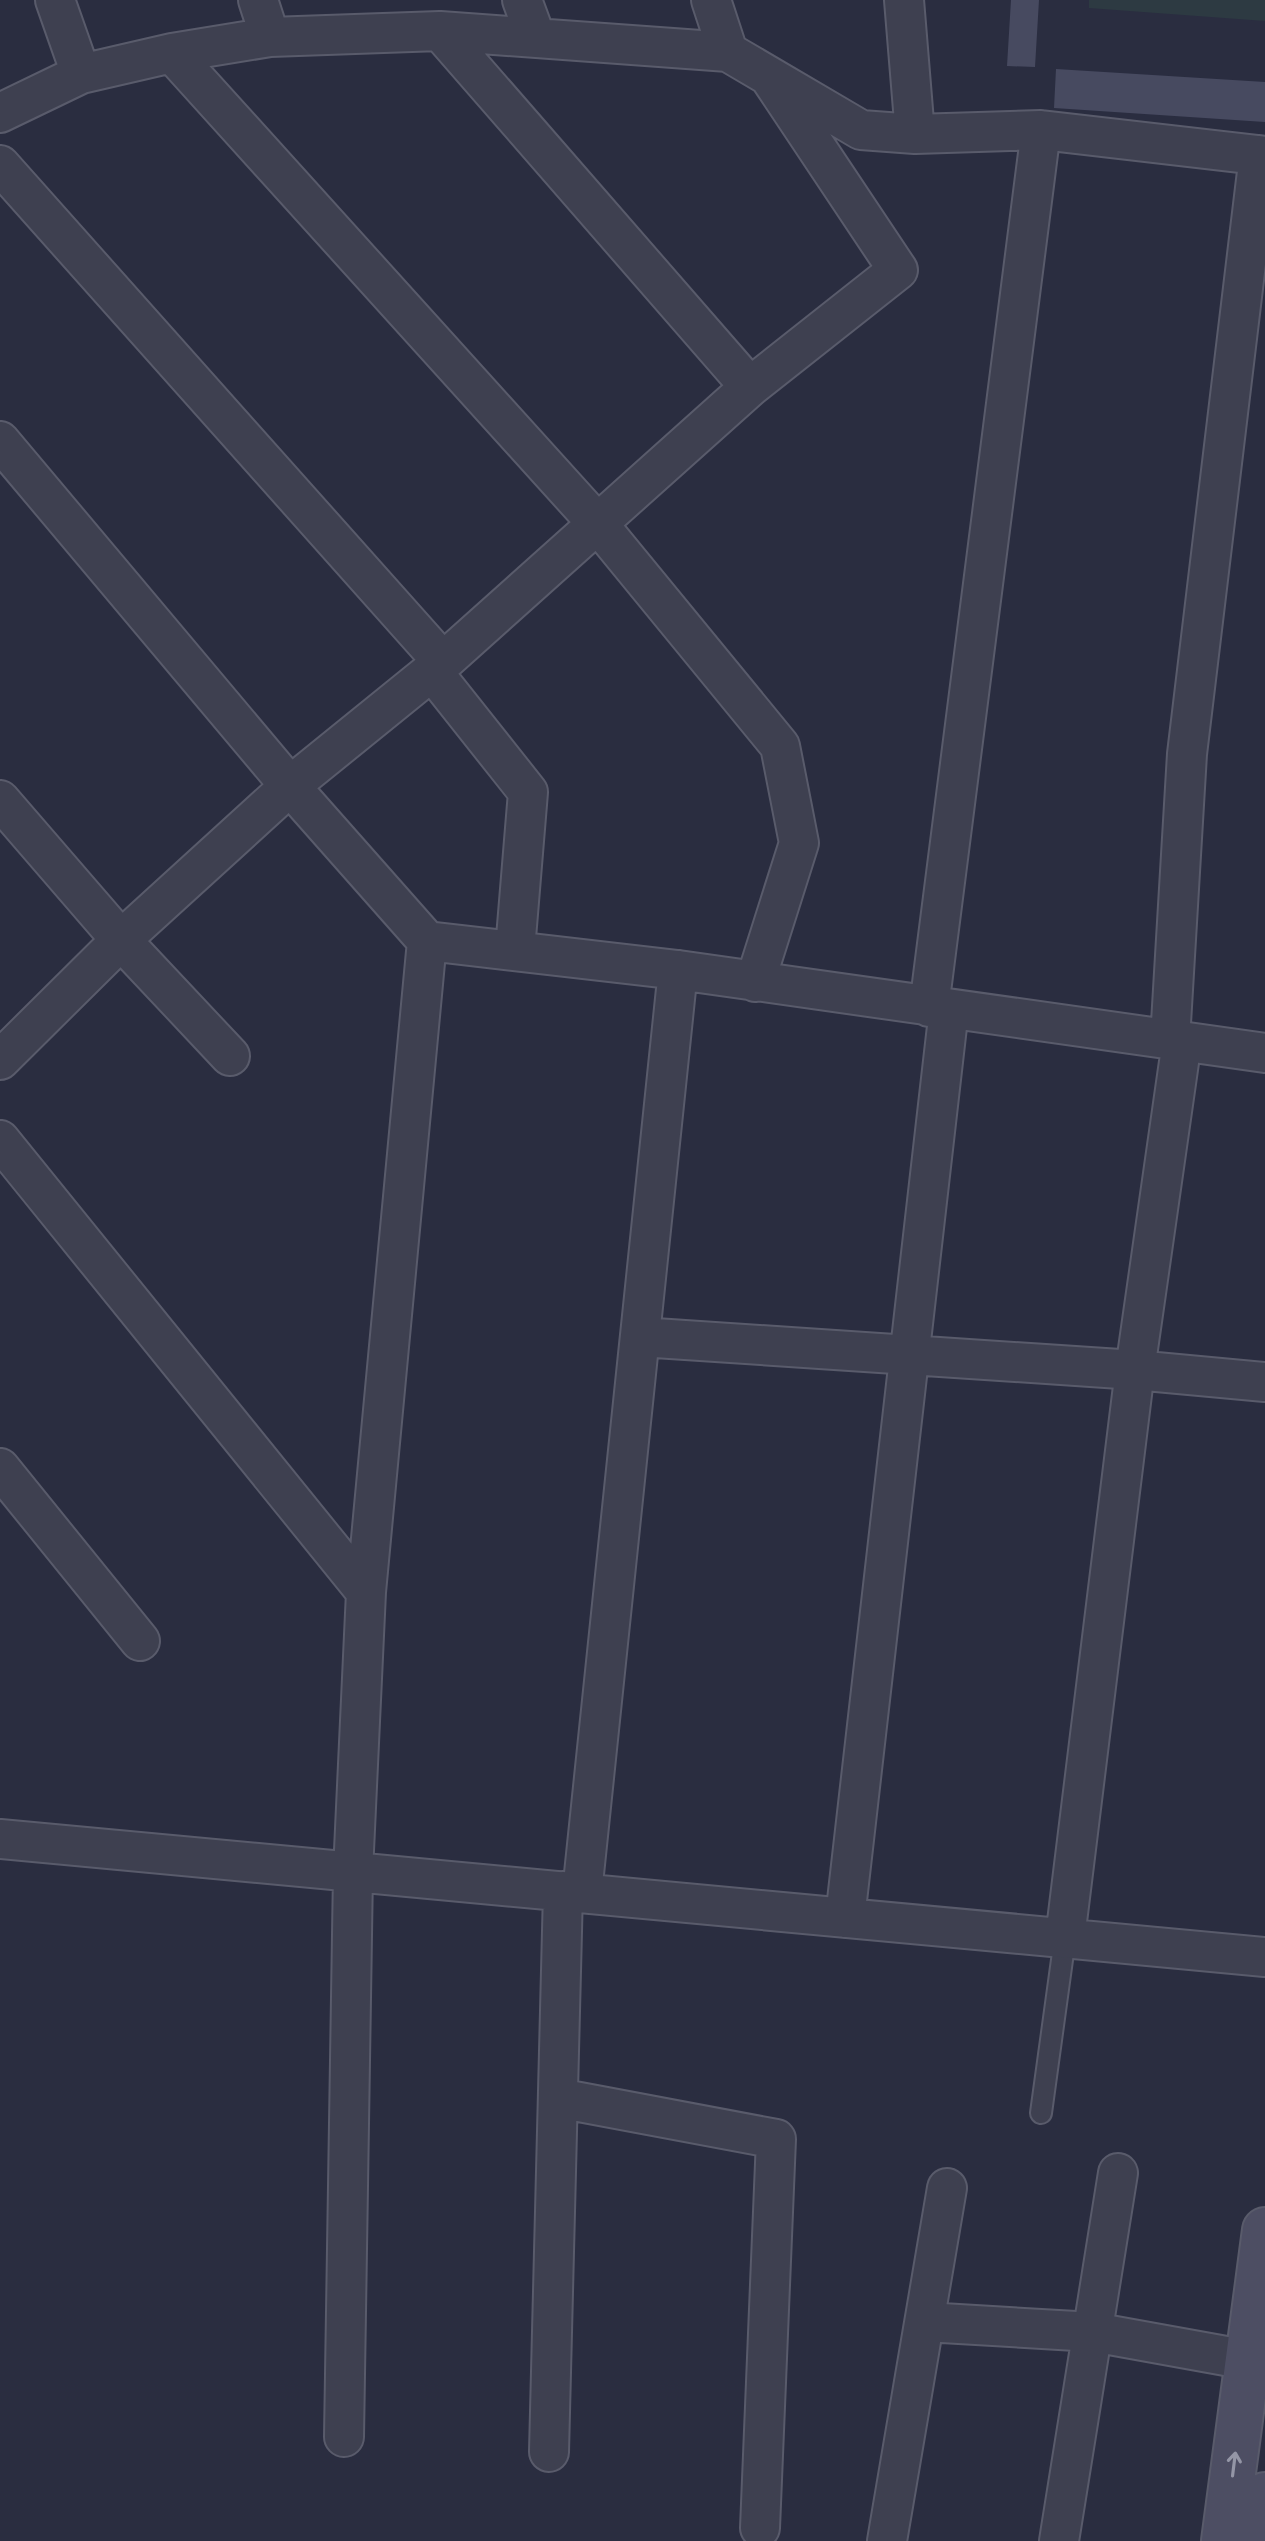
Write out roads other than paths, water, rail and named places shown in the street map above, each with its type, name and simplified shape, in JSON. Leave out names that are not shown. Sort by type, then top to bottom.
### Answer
[{"type":"main road","points":[[1224,2541],[1265,2230]]},
{"type":"main road","points":[[1259,2541],[1265,2495]]},
{"type":"street","points":[[55,0],[81,74]]},
{"type":"street","points":[[258,0],[270,37]]},
{"type":"street","points":[[522,0],[536,38]]},
{"type":"street","points":[[711,0],[728,52]]},
{"type":"street","points":[[904,0],[915,134]]},
{"type":"street","points":[[0,113],[81,74],[172,53],[270,37],[440,31],[728,52],[861,130],[915,134],[1041,130],[1262,156],[1187,754],[1176,1040],[1065,1938]]},
{"type":"street","points":[[440,31],[750,387]]},
{"type":"street","points":[[172,53],[598,524],[780,746],[799,843],[755,982]]},
{"type":"street","points":[[0,1060],[121,940],[290,786],[437,666],[750,387],[898,270],[770,78]]},
{"type":"street","points":[[845,1918],[909,1355],[939,1008],[1041,130]]},
{"type":"street","points":[[0,165],[437,666],[528,792],[515,950]]},
{"type":"street","points":[[0,441],[290,786],[427,941],[678,970],[1265,1053]]},
{"type":"street","points":[[0,800],[121,940],[230,1056]]},
{"type":"street","points":[[344,2437],[353,1872],[366,1592],[427,941]]},
{"type":"street","points":[[549,2452],[558,2098],[572,1892],[640,1337],[678,970]]},
{"type":"street","points":[[0,1140],[366,1592]]},
{"type":"street","points":[[640,1337],[1135,1370],[1265,1382]]},
{"type":"street","points":[[0,1468],[140,1641]]},
{"type":"street","points":[[0,1839],[1265,1957]]},
{"type":"street","points":[[558,2098],[776,2139],[760,2528]]},
{"type":"street","points":[[1059,2541],[1118,2173]]},
{"type":"street","points":[[887,2541],[947,2188]]},
{"type":"street","points":[[925,2322],[1093,2332],[1248,2360]]},
{"type":"lane","points":[[1041,2113],[1065,1938]]}]
